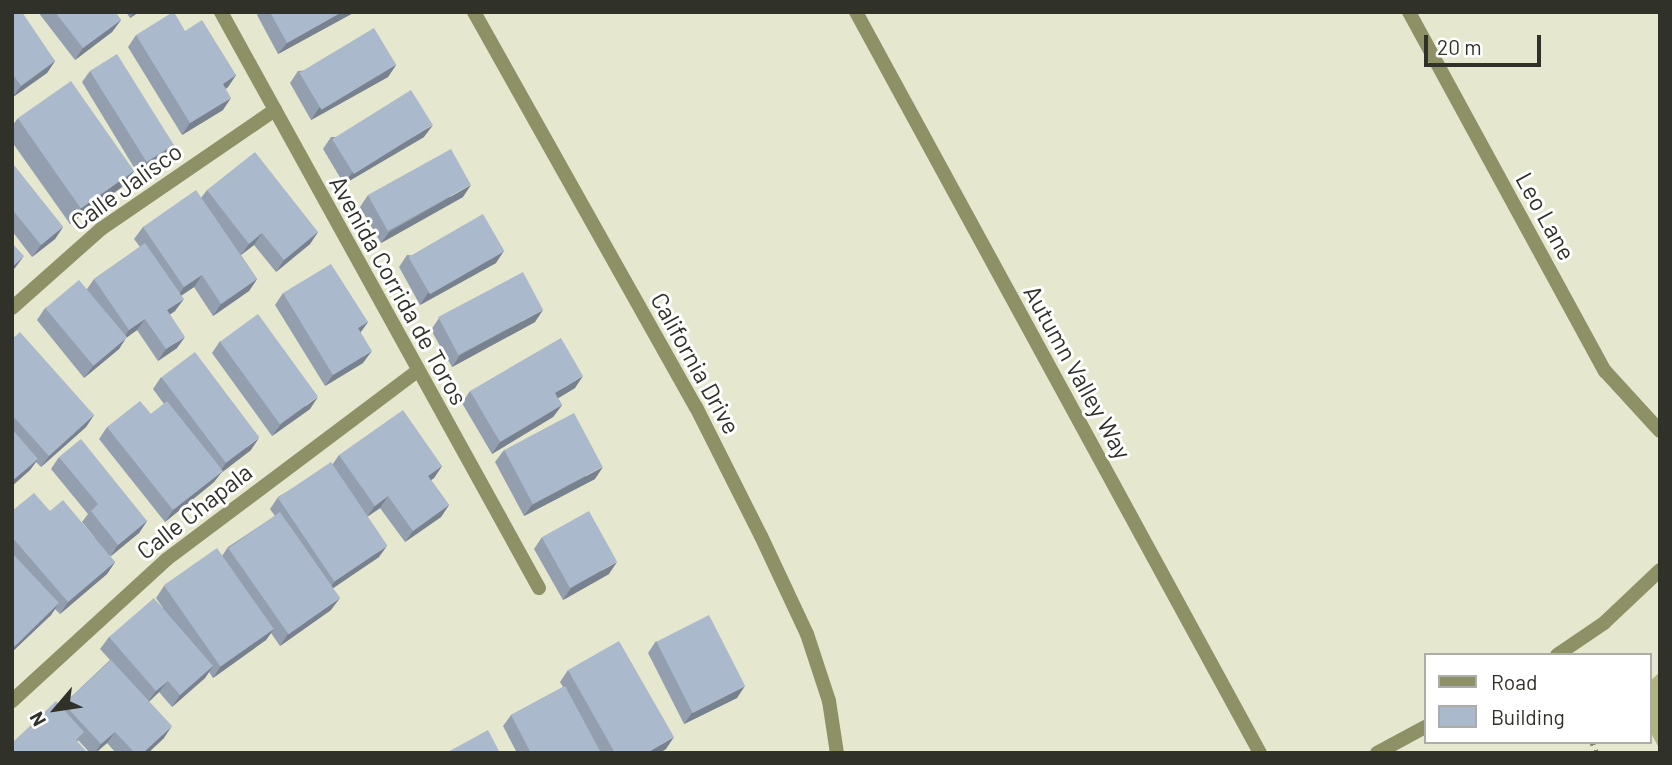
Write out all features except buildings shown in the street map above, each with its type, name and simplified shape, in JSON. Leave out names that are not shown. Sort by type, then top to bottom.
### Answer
[{"type":"street","name":"Avenida Corrida de Toros","points":[[221,12],[416,372],[538,588]]},
{"type":"street","name":"California Drive","points":[[474,12],[696,407],[761,536],[807,634],[829,701],[837,753]]},
{"type":"street","name":"Autumn Valley Way","points":[[856,12],[1260,753]]},
{"type":"street","name":"Leo Lane","points":[[1409,12],[1605,371],[1660,430]]},
{"type":"street","name":"Calle Jalisco","points":[[12,308],[101,229],[275,110]]},
{"type":"street","name":"Calle Chapala","points":[[12,701],[167,559],[416,372]]},
{"type":"street","points":[[1560,653],[1604,623],[1660,570]]},
{"type":"street","points":[[1377,753],[1424,728]]},
{"type":"green space","points":[[1660,672],[1660,750],[1651,733],[1651,680]]}]
